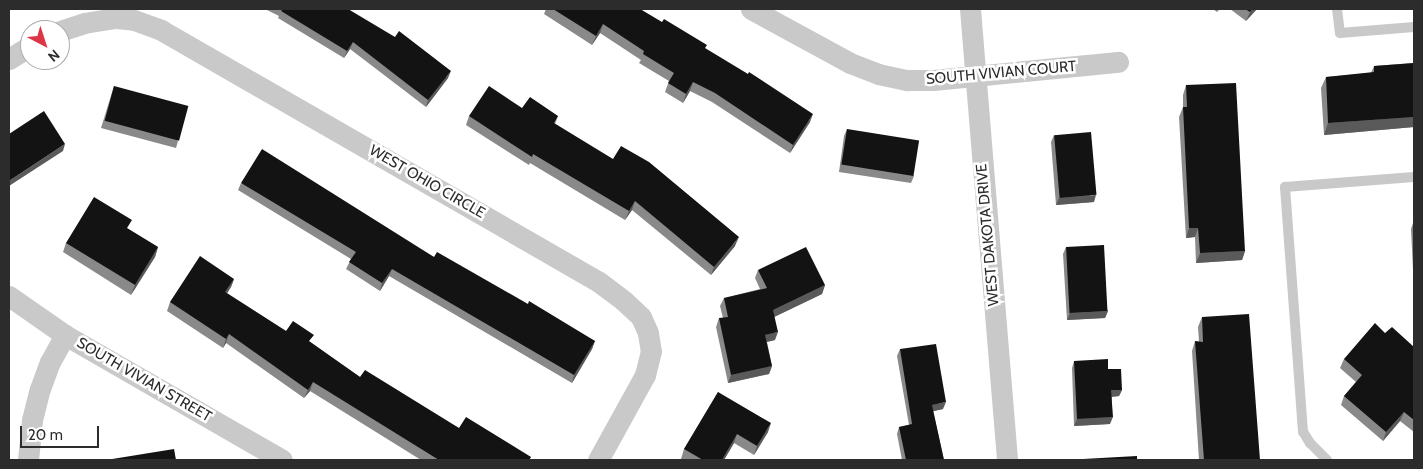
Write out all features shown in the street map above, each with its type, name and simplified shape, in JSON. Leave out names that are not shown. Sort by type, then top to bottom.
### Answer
[{"type":"street","name":"SOUTH VIVIAN COURT","points":[[751,9],[850,63],[878,74],[908,80],[933,80],[1118,62]]},
{"type":"street","name":"WEST DAKOTA DRIVE","points":[[970,9],[1007,460]]},
{"type":"street","name":"WEST OHIO CIRCLE","points":[[70,28],[84,23],[116,18],[134,20],[161,30],[599,282],[624,301],[641,317],[648,333],[651,352],[645,375],[598,460]]},
{"type":"street","points":[[9,59],[20,52]]},
{"type":"street","name":"SOUTH VIVIAN STREET","points":[[9,296],[66,335],[282,460]]},
{"type":"street","points":[[28,460],[32,420],[40,389],[50,362],[66,335]]},
{"type":"lane","points":[[1337,9],[1340,33],[1414,27]]},
{"type":"lane","points":[[1328,460],[1310,443],[1303,432],[1285,187],[1414,177]]},
{"type":"building","points":[[280,9],[348,9],[395,37],[399,31],[451,71],[428,100],[353,42],[347,51]]},
{"type":"building","points":[[553,9],[640,9],[662,22],[664,19],[707,45],[705,48],[748,74],[749,72],[813,114],[793,145],[715,93],[693,82],[686,94],[668,83],[674,73],[643,54],[644,51],[603,24],[596,36]]},
{"type":"building","points":[[1414,63],[1414,117],[1328,123],[1326,77],[1374,72],[1374,66]]},
{"type":"building","points":[[1236,83],[1245,251],[1200,253],[1198,228],[1189,228],[1183,107],[1187,107],[1186,85]]},
{"type":"building","points":[[114,86],[188,106],[179,141],[105,121]]},
{"type":"building","points":[[489,86],[522,108],[530,97],[558,116],[554,123],[613,159],[621,146],[649,162],[739,237],[714,267],[635,201],[629,211],[533,154],[532,157],[469,116]]},
{"type":"building","points":[[44,111],[65,144],[9,181],[9,134]]},
{"type":"building","points":[[847,129],[919,140],[913,176],[841,165]]},
{"type":"building","points":[[1091,132],[1096,195],[1060,198],[1054,135]]},
{"type":"building","points":[[262,149],[434,257],[437,252],[528,304],[529,301],[595,341],[574,375],[392,269],[382,283],[349,262],[356,252],[241,183]]},
{"type":"building","points":[[94,197],[132,220],[127,228],[158,247],[135,285],[66,243]]},
{"type":"building","points":[[1104,245],[1107,311],[1070,313],[1066,247]]},
{"type":"building","points":[[806,247],[825,285],[773,310],[778,332],[765,335],[772,366],[731,375],[719,318],[728,317],[724,298],[767,288],[758,270]]},
{"type":"building","points":[[200,256],[234,279],[225,292],[286,331],[293,321],[314,335],[309,341],[360,377],[365,370],[459,428],[466,417],[531,457],[529,460],[439,460],[313,382],[308,390],[229,334],[226,339],[170,302]]},
{"type":"building","points":[[1249,314],[1260,460],[1204,460],[1195,341],[1203,342],[1202,317]]},
{"type":"building","points":[[1375,323],[1385,333],[1392,327],[1414,347],[1414,420],[1404,412],[1386,432],[1344,396],[1362,375],[1344,359]]},
{"type":"building","points":[[936,344],[946,402],[932,405],[944,460],[906,460],[899,427],[912,424],[900,349]]},
{"type":"building","points":[[1108,359],[1108,369],[1121,369],[1122,390],[1111,390],[1113,417],[1077,419],[1074,361]]},
{"type":"building","points":[[718,392],[771,423],[757,446],[737,434],[722,460],[703,460],[684,449]]},
{"type":"building","points":[[174,449],[176,460],[106,460]]},
{"type":"building","points":[[1137,456],[1137,460],[1083,460],[1083,459]]}]
